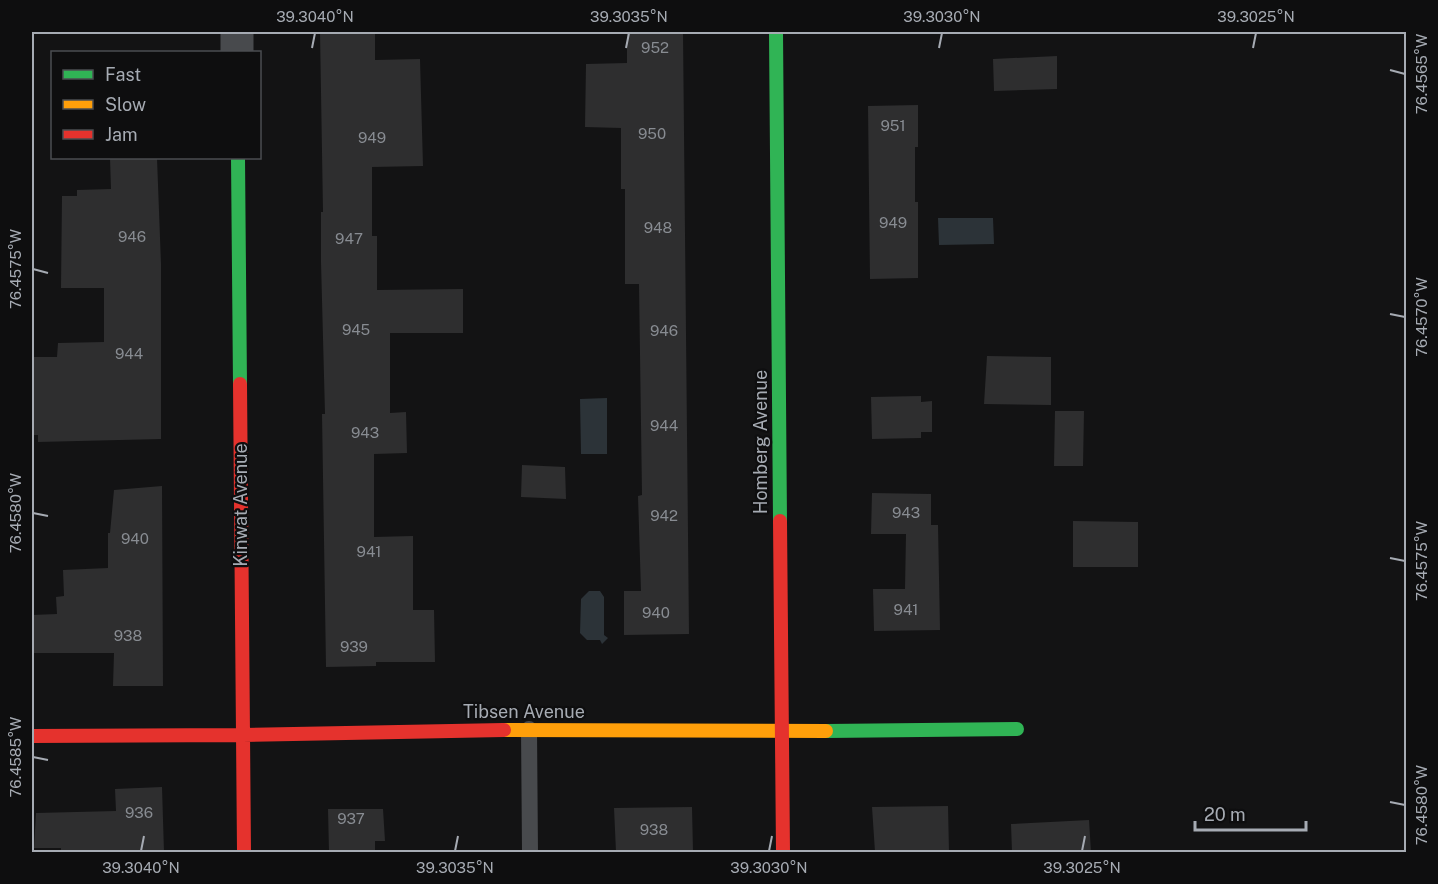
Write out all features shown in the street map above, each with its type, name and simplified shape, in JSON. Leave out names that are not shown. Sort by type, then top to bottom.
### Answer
[{"type":"street","points":[[237,32],[237,51]]},
{"type":"street","name":"Homberg Avenue","points":[[776,32],[783,852]]},
{"type":"street","name":"Kinwat Avenue","points":[[238,159],[244,852]]},
{"type":"street","name":"Tibsen Avenue","points":[[32,736],[243,735],[529,729],[782,731],[1017,729]]},
{"type":"lane","points":[[529,729],[530,852]]},
{"type":"shaded area","points":[[938,218],[993,218],[994,244],[939,245]]},
{"type":"shaded area","points":[[607,398],[607,454],[581,454],[580,399]]},
{"type":"shaded area","points":[[589,591],[600,591],[604,597],[604,635],[608,638],[602,644],[600,640],[587,640],[580,633],[581,599]]},
{"type":"building","points":[[320,32],[375,32],[375,60],[420,59],[423,166],[372,167],[372,236],[377,236],[377,290],[463,289],[463,333],[390,333],[390,413],[406,412],[407,453],[374,454],[374,537],[413,536],[413,610],[434,610],[435,662],[376,662],[376,666],[326,667]]},
{"type":"building","points":[[627,32],[683,32],[689,634],[624,635],[624,591],[641,591],[638,496],[642,495],[639,284],[625,284],[625,189],[621,189],[621,128],[585,127],[586,64],[627,63]]},
{"type":"building","points":[[1057,56],[1057,89],[994,91],[993,59]]},
{"type":"building","points":[[918,105],[915,202],[918,202],[918,278],[870,279],[868,106]]},
{"type":"building","points":[[110,159],[157,159],[161,264],[161,439],[38,442],[38,435],[33,435],[32,357],[57,357],[58,343],[104,342],[104,288],[61,288],[62,196],[77,196],[77,190],[111,189]]},
{"type":"building","points":[[987,356],[1051,357],[1051,405],[984,404]]},
{"type":"building","points":[[921,396],[921,402],[932,401],[932,432],[921,432],[921,438],[872,439],[871,397]]},
{"type":"building","points":[[1055,411],[1084,411],[1083,466],[1054,466]]},
{"type":"building","points":[[522,465],[565,467],[566,499],[521,497]]},
{"type":"building","points":[[162,486],[163,686],[113,686],[114,653],[32,653],[32,615],[57,614],[56,597],[64,596],[63,570],[108,568],[108,533],[110,533],[114,490]]},
{"type":"building","points":[[872,493],[931,494],[931,525],[938,525],[940,630],[874,631],[873,589],[905,589],[906,534],[871,534]]},
{"type":"building","points":[[1073,521],[1138,522],[1138,567],[1073,567]]},
{"type":"building","points":[[162,787],[164,852],[61,852],[61,848],[34,848],[36,813],[116,811],[115,789]]},
{"type":"building","points":[[948,806],[949,852],[875,852],[872,807]]},
{"type":"building","points":[[692,807],[693,852],[616,852],[614,808]]},
{"type":"building","points":[[328,809],[383,809],[385,841],[375,841],[375,852],[329,852]]},
{"type":"building","points":[[1089,820],[1091,852],[1012,852],[1011,824]]},
{"type":"traffic: fast","points":[[776,32],[780,521]]},
{"type":"traffic: fast","points":[[238,159],[240,384]]},
{"type":"traffic: fast","points":[[826,731],[1017,729]]},
{"type":"traffic: slow","points":[[504,730],[826,731]]},
{"type":"traffic: jam","points":[[240,384],[244,852]]},
{"type":"traffic: jam","points":[[780,521],[783,852]]},
{"type":"traffic: jam","points":[[32,736],[504,730]]}]
